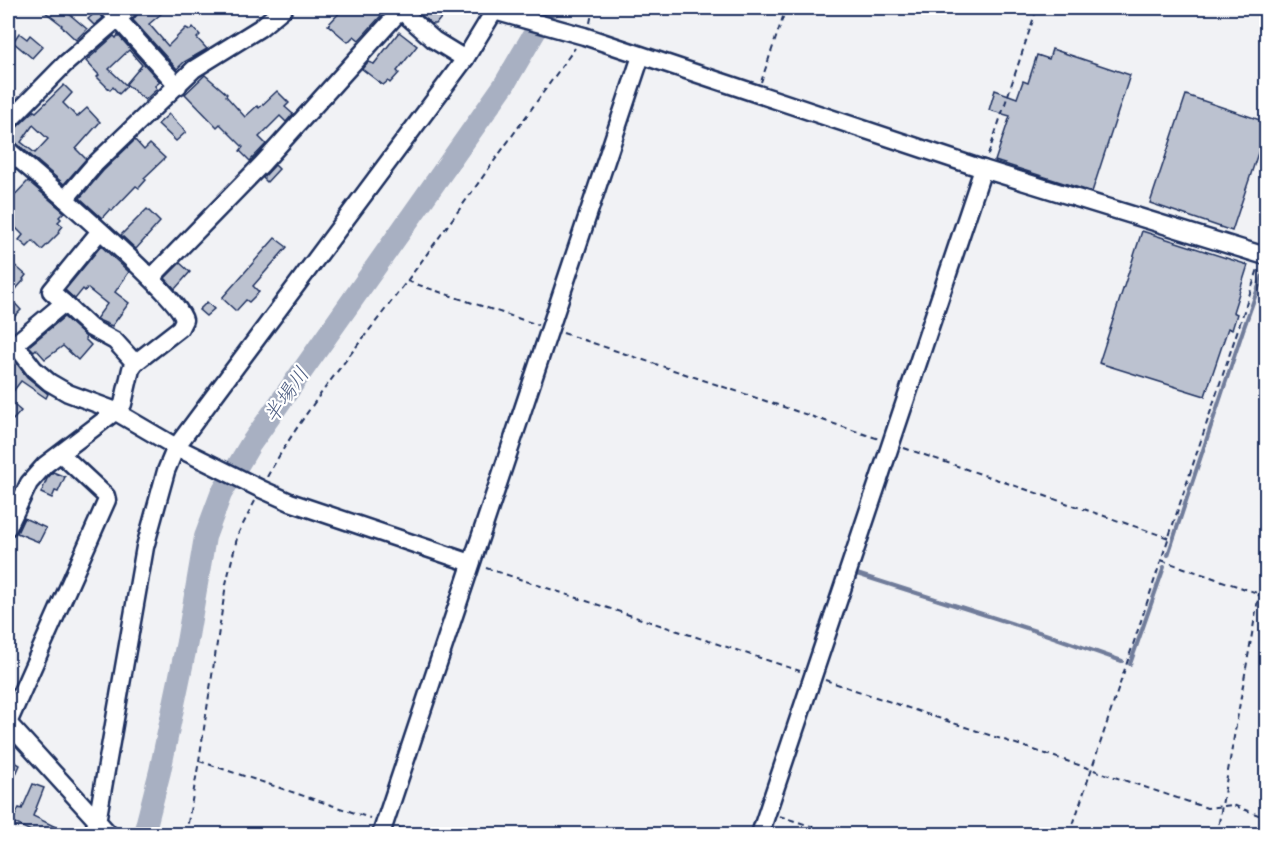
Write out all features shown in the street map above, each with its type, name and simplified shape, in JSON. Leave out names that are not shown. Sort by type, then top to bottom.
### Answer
[{"type":"street","points":[[65,199],[95,164],[204,61],[260,28],[284,8]]},
{"type":"street","points":[[151,278],[262,164],[399,9],[434,40],[465,58]]},
{"type":"street","points":[[100,830],[145,547],[166,471],[179,449],[465,58],[497,10],[581,35],[983,170],[1264,254]]},
{"type":"street","points":[[8,122],[119,11],[178,86]]},
{"type":"street","points":[[383,829],[641,56]]},
{"type":"street","points":[[8,150],[151,278],[181,311],[184,320],[180,328],[135,363],[131,369],[123,404],[116,413],[45,465],[29,483],[8,527]]},
{"type":"street","points":[[760,834],[983,170]]},
{"type":"street","points":[[100,231],[51,291],[91,328],[115,341],[135,363]]},
{"type":"street","points":[[64,303],[15,344],[34,369],[49,382],[68,393],[100,404],[179,449],[290,502],[471,562]]},
{"type":"street","points":[[61,454],[106,496],[106,500],[8,723],[100,830]]},
{"type":"path","points":[[757,94],[786,8]]},
{"type":"path","points":[[983,170],[1037,8]]},
{"type":"path","points":[[186,834],[200,761],[226,584],[238,534],[259,488],[286,442],[407,281],[581,35]]},
{"type":"path","points":[[1070,834],[1264,254]]},
{"type":"path","points":[[407,281],[1168,538]]},
{"type":"path","points":[[1161,560],[1266,596]]},
{"type":"path","points":[[471,562],[1207,808],[1233,805],[1266,818]]},
{"type":"path","points":[[1217,834],[1224,805],[1259,594]]},
{"type":"path","points":[[200,761],[383,829],[419,834]]},
{"type":"path","points":[[768,812],[836,834]]},
{"type":"building","points":[[40,8],[73,8],[68,13],[87,29],[76,40],[62,25]]},
{"type":"building","points":[[142,8],[168,8],[149,24],[168,46],[186,28],[190,30],[193,27],[200,35],[197,38],[207,49],[184,62],[177,69],[133,20]]},
{"type":"building","points":[[344,8],[388,8],[359,40],[354,36],[348,42],[328,25]]},
{"type":"building","points":[[413,8],[449,8],[436,24],[432,24]]},
{"type":"building","points":[[98,10],[103,18],[94,25],[88,19]]},
{"type":"building","points":[[399,32],[417,46],[397,71],[399,73],[390,83],[388,81],[383,85],[362,69],[368,62],[374,64]]},
{"type":"building","points":[[19,33],[27,39],[30,35],[43,46],[32,58],[13,42]]},
{"type":"building","points":[[118,35],[160,82],[155,86],[157,89],[145,100],[126,84],[142,65],[129,50],[109,69],[127,86],[119,94],[113,87],[110,90],[97,77],[99,75],[86,61]]},
{"type":"building","points":[[1052,49],[1130,75],[1092,192],[995,161],[1010,116],[989,110],[995,90],[1017,98],[1023,81],[1028,83],[1037,55],[1049,59]]},
{"type":"building","points":[[205,75],[227,94],[226,96],[245,117],[257,106],[259,108],[277,91],[289,103],[285,107],[293,114],[286,122],[280,116],[259,137],[266,144],[250,161],[240,151],[243,147],[220,124],[217,127],[185,94]]},
{"type":"building","points":[[64,85],[72,93],[63,103],[77,117],[87,108],[100,122],[76,149],[86,159],[64,184],[15,142],[8,140],[8,132],[15,129],[34,111],[36,112]],"holes":[[[33,125],[48,139],[35,153],[21,142]]]},
{"type":"building","points":[[1186,95],[1266,122],[1266,129],[1232,231],[1150,203]]},
{"type":"building","points":[[169,114],[186,132],[176,141],[158,124]]},
{"type":"building","points":[[135,140],[144,150],[150,144],[165,158],[144,178],[146,180],[139,188],[136,186],[102,218],[80,198],[103,171]]},
{"type":"building","points":[[275,165],[279,169],[267,182],[263,178]]},
{"type":"building","points":[[28,181],[64,212],[59,217],[61,219],[58,222],[63,226],[59,233],[42,250],[33,241],[27,247],[19,240],[23,235],[8,220],[8,202]]},
{"type":"building","points":[[147,209],[160,222],[136,249],[121,235]]},
{"type":"building","points":[[1142,231],[1248,265],[1233,312],[1237,314],[1232,330],[1228,328],[1205,396],[1099,363]]},
{"type":"building","points":[[275,238],[287,247],[253,286],[259,292],[249,302],[246,300],[236,311],[222,298]]},
{"type":"building","points":[[101,246],[129,272],[115,292],[129,303],[112,326],[96,319],[107,304],[87,288],[85,291],[83,289],[75,299],[65,290]]},
{"type":"building","points":[[12,263],[26,275],[9,297],[21,310],[8,323],[8,268]]},
{"type":"building","points":[[180,263],[190,272],[175,289],[165,278]]},
{"type":"building","points":[[207,302],[214,309],[206,316],[199,310]]},
{"type":"building","points":[[64,317],[86,337],[85,339],[91,345],[78,360],[63,346],[45,359],[36,349],[34,351],[29,346]]},
{"type":"building","points":[[8,352],[27,377],[48,394],[46,398],[21,381],[8,398]]},
{"type":"building","points":[[8,400],[21,411],[13,420],[8,415]]},
{"type":"building","points":[[53,472],[65,477],[58,492],[55,491],[52,498],[41,493]]},
{"type":"building","points":[[24,518],[46,528],[39,542],[17,533]]},
{"type":"building","points":[[8,758],[20,765],[8,792]]},
{"type":"building","points":[[33,784],[44,788],[33,816],[70,834],[37,834],[12,822],[19,808],[22,809]]},
{"type":"waterway","name":"半場川","points":[[144,834],[160,771],[187,642],[205,537],[221,494],[250,445],[504,85],[549,8]]},
{"type":"waterway","points":[[1168,555],[1266,266]]},
{"type":"waterway","points":[[1130,664],[1164,567]]},
{"type":"waterway","points":[[853,578],[857,574],[1122,661]]}]
